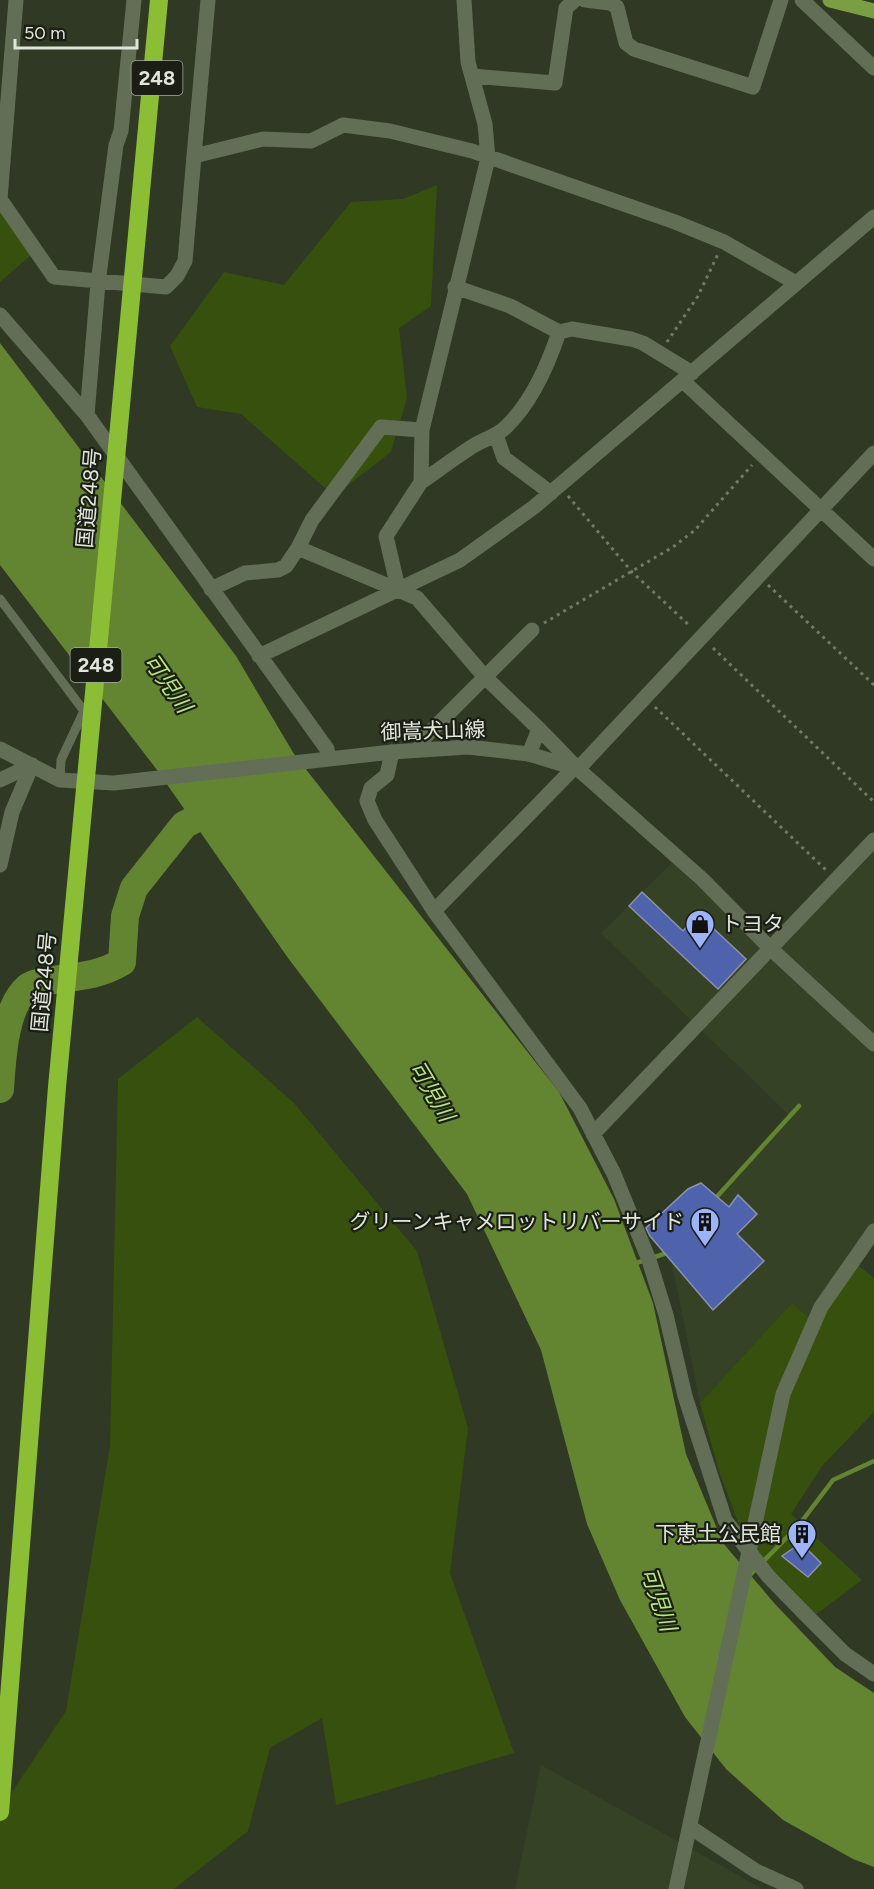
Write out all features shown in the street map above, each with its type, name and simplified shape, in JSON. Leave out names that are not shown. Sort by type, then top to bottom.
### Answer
[{"type":"highway","name":"国道248号","points":[[0,1812],[57,1087],[159,0]]},
{"type":"highway","name":"国道248号","points":[[144,157],[171,0]]},
{"type":"main road","points":[[830,0],[874,11]]},
{"type":"street","points":[[16,0],[7,25],[0,199],[54,277],[98,283],[166,287],[177,276],[185,261],[208,0]]},
{"type":"street","points":[[87,415],[98,283],[116,145],[121,131],[134,0]]},
{"type":"street","points":[[421,482],[422,430],[454,287],[488,158],[485,124],[468,62],[464,0]]},
{"type":"street","points":[[472,76],[555,83],[566,8],[575,0]]},
{"type":"street","points":[[585,0],[611,2],[617,7],[626,43],[634,49],[753,87],[781,0]]},
{"type":"street","points":[[802,0],[874,68]]},
{"type":"street","points":[[194,156],[263,139],[311,141],[343,125],[390,131],[437,141],[724,242],[796,283]]},
{"type":"street","points":[[259,656],[460,560],[555,489],[874,217]]},
{"type":"street","points":[[454,287],[510,306],[559,332],[572,328],[632,339],[660,354],[687,377],[762,454],[874,559]]},
{"type":"street","points":[[0,315],[87,415],[327,749],[329,758]]},
{"type":"street","points":[[398,588],[386,536],[421,482],[471,447],[496,435],[522,408],[552,352],[559,332]]},
{"type":"street","points":[[211,589],[245,573],[278,570],[286,566],[312,520],[381,428],[422,430]]},
{"type":"street","points":[[496,435],[504,458],[555,489]]},
{"type":"street","points":[[434,911],[645,697],[874,453]]},
{"type":"street","points":[[298,548],[398,588],[417,598],[484,676],[576,768]]},
{"type":"street","points":[[419,749],[425,737],[532,630]]},
{"type":"street","points":[[529,754],[539,729]]},
{"type":"street","name":"御嵩犬山線","points":[[0,749],[60,780],[133,782],[329,758],[419,749],[468,747],[529,754],[576,768],[702,879],[771,949],[874,1044]]},
{"type":"street","points":[[392,752],[387,775],[371,788],[367,801],[375,820],[434,911],[538,1048],[580,1108],[594,1134],[614,1174],[649,1259],[666,1315],[685,1396],[725,1520],[760,1565],[845,1654],[874,1674]]},
{"type":"street","points":[[0,780],[32,765]]},
{"type":"street","points":[[0,865],[12,812],[32,765]]},
{"type":"street","points":[[594,1134],[874,840]]},
{"type":"street","points":[[676,1889],[761,1485],[783,1394],[818,1315],[874,1232]]},
{"type":"street","points":[[691,1820],[756,1871],[796,1889]]},
{"type":"lane","points":[[0,599],[84,711],[61,760],[60,780]]},
{"type":"path","points":[[660,354],[698,296],[724,242]]},
{"type":"path","points":[[532,630],[632,572],[695,530],[762,454]]},
{"type":"path","points":[[555,489],[632,572],[874,802]]},
{"type":"path","points":[[758,575],[874,685]]},
{"type":"path","points":[[645,697],[836,879]]},
{"type":"shaded area","points":[[437,185],[431,306],[399,328],[407,398],[391,452],[334,496],[241,414],[197,407],[170,346],[224,272],[284,285],[351,202],[403,199]]},
{"type":"shaded area","points":[[0,199],[37,250],[0,282]]},
{"type":"shaded area","points":[[874,840],[874,1231],[814,1322],[792,1303],[700,1403],[669,1249],[792,1118],[601,933],[678,857],[771,948]]},
{"type":"shaded area","points":[[197,1017],[294,1103],[417,1251],[468,1428],[450,1573],[514,1753],[336,1805],[322,1718],[270,1748],[248,1831],[174,1889],[0,1889],[0,1810],[66,1711],[110,1446],[118,1079]]},
{"type":"shaded area","points":[[853,1261],[874,1278],[874,1412],[822,1466],[791,1514],[862,1580],[810,1619],[749,1552],[719,1471],[700,1403],[792,1303],[814,1322]]},
{"type":"shaded area","points":[[541,1765],[763,1889],[515,1889]]},
{"type":"water","name":"可児川","points":[[0,343],[236,656],[294,754],[559,1092],[614,1199],[653,1303],[686,1454],[723,1543],[775,1604],[835,1667],[874,1693],[874,1867],[853,1859],[783,1820],[726,1769],[685,1717],[620,1600],[587,1524],[541,1350],[467,1194],[288,958],[157,770],[0,565]]},
{"type":"building","points":[[642,892],[683,931],[698,914],[746,959],[718,989],[629,906]]},
{"type":"building","name":"グリーンキャメロットリバーサイド","points":[[701,1183],[729,1207],[738,1195],[757,1214],[737,1234],[764,1261],[713,1310],[650,1236],[646,1228],[688,1189]]},
{"type":"building","name":"下恵土公民館","points":[[801,1543],[821,1563],[808,1577],[782,1556]]},
{"type":"waterway","points":[[0,1089],[9,1021],[20,996],[28,987],[35,984],[92,974],[122,962],[125,916],[134,888],[184,825],[225,803]]},
{"type":"waterway","points":[[713,1201],[799,1106]]},
{"type":"waterway","points":[[633,1264],[664,1254],[669,1249]]},
{"type":"waterway","points":[[748,1577],[799,1525],[833,1480],[874,1461]]},
{"type":"place","name":"トヨタ","points":[[700,950]]},
{"type":"place","name":"グリーンキャメロットリバーサイド","points":[[705,1248]]},
{"type":"place","name":"下恵土公民館","points":[[802,1560]]}]
